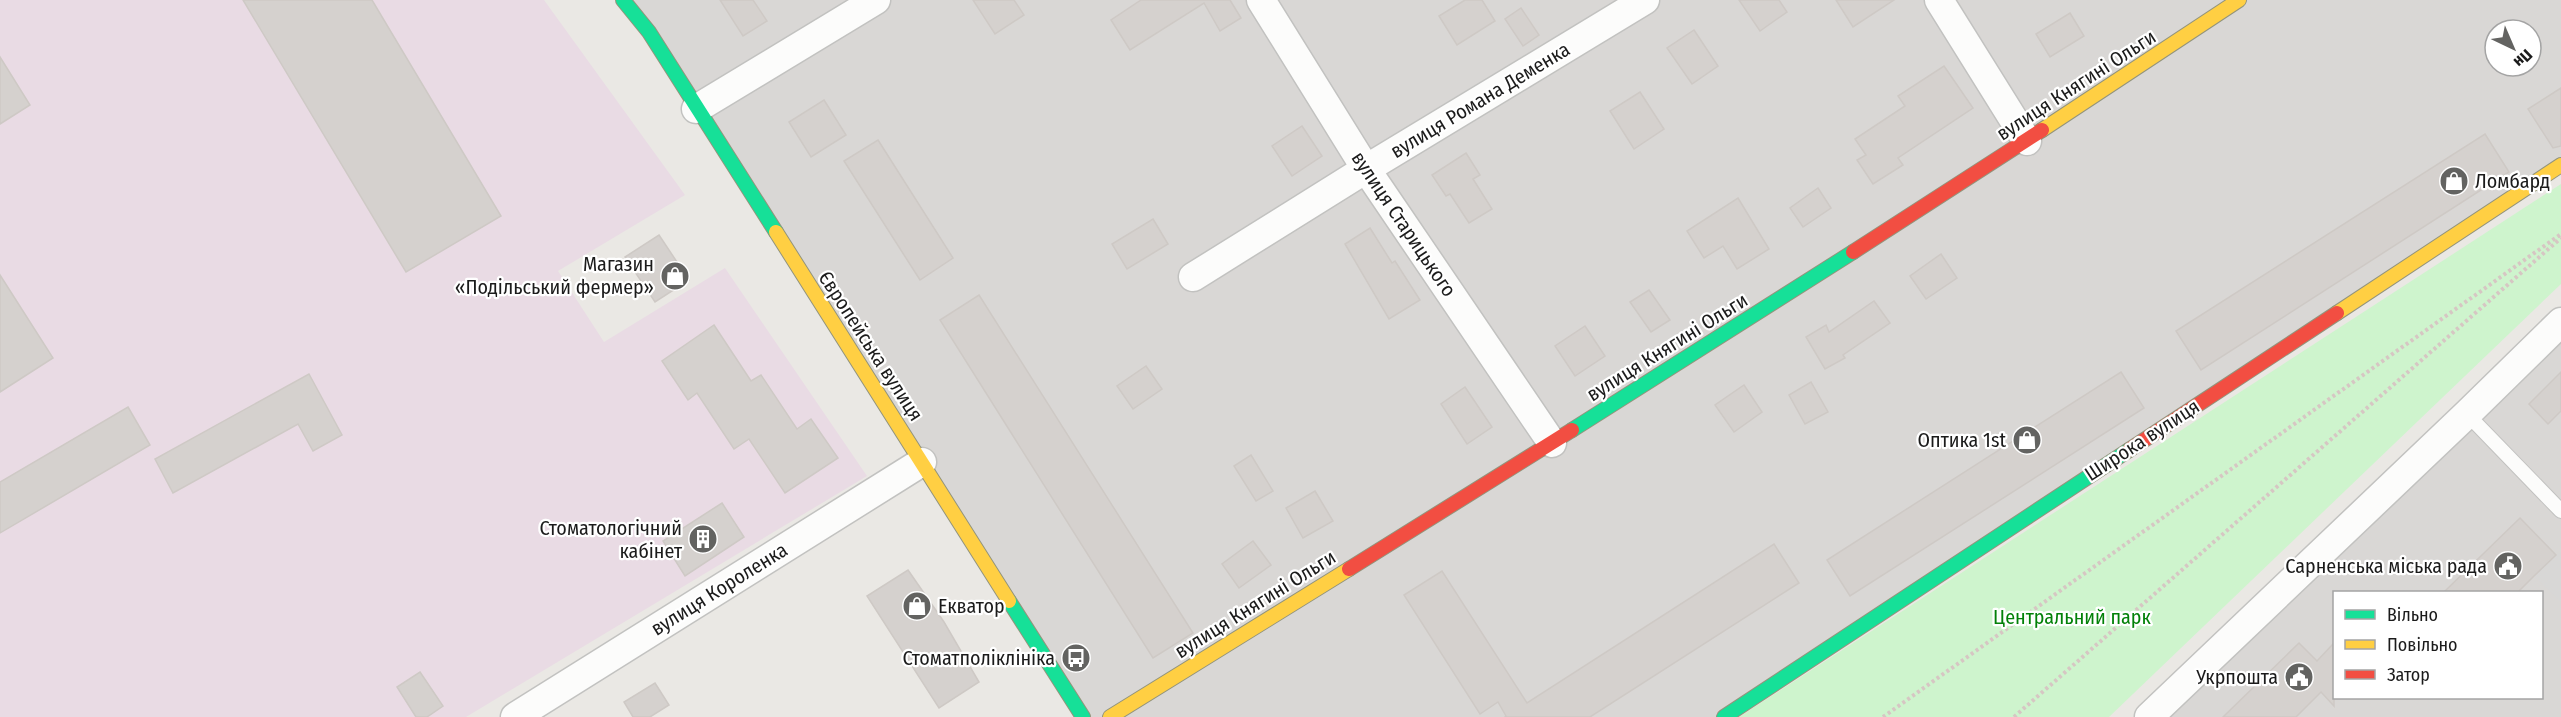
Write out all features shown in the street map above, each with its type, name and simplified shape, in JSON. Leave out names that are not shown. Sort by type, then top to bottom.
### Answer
[{"type":"street","name":"Європейська вулиця","points":[[623,0],[649,33],[1083,717]]},
{"type":"street","points":[[696,109],[876,0]]},
{"type":"street","name":"вулиця Старицького","points":[[1262,0],[1366,169],[1552,444]]},
{"type":"street","name":"вулиця Романа Деменка","points":[[1193,277],[1645,0]]},
{"type":"street","points":[[1939,0],[2027,141]]},
{"type":"street","name":"вулиця Княгині Ольги","points":[[1110,717],[1552,444],[2027,141],[2239,0]]},
{"type":"street","name":"Широка вулиця","points":[[1724,717],[2561,165]]},
{"type":"street","points":[[2150,717],[2561,322]]},
{"type":"street","name":"вулиця Короленка","points":[[515,717],[922,462]]},
{"type":"lane","points":[[2467,414],[2561,511]]},
{"type":"path","points":[[1883,717],[2561,236]]},
{"type":"path","points":[[2014,717],[2561,236]]},
{"type":"shaded area","points":[[0,0],[544,0],[685,195],[558,271],[604,342],[725,268],[867,476],[466,717],[0,717]]},
{"type":"shaded area","points":[[623,0],[2561,0],[2561,165],[1724,717],[1083,717]]},
{"type":"shaded area","points":[[2561,322],[2561,717],[2149,717]]},
{"type":"shaded area","points":[[2561,551],[2561,602],[2534,576]]},
{"type":"green space","name":"Центральний парк","points":[[2561,184],[2561,284],[2109,717],[1739,717]]},
{"type":"building","points":[[243,0],[372,0],[501,216],[406,272]]},
{"type":"building","points":[[720,0],[753,0],[767,21],[743,36]]},
{"type":"building","points":[[973,0],[1014,0],[1024,15],[995,34]]},
{"type":"building","points":[[1141,0],[1230,0],[1241,18],[1220,31],[1204,3],[1130,50],[1111,20]]},
{"type":"building","points":[[1465,0],[1482,0],[1495,21],[1457,45],[1439,16]]},
{"type":"building","points":[[1739,0],[1779,0],[1787,12],[1760,31]]},
{"type":"building","points":[[1836,0],[1894,0],[1853,27]]},
{"type":"building","points":[[1521,8],[1539,35],[1523,46],[1505,19]]},
{"type":"building","points":[[2070,13],[2084,36],[2050,57],[2036,34]]},
{"type":"building","points":[[1694,30],[1718,66],[1692,84],[1667,48]]},
{"type":"building","points":[[0,57],[30,105],[0,124]]},
{"type":"building","points":[[1944,66],[1973,108],[1898,158],[1903,165],[1873,184],[1857,160],[1866,155],[1855,139],[1905,106],[1898,96]]},
{"type":"building","points":[[2561,88],[2561,146],[2553,148],[2528,109]]},
{"type":"building","points":[[1640,92],[1664,129],[1634,149],[1610,111]]},
{"type":"building","points":[[824,100],[846,135],[811,157],[789,122]]},
{"type":"building","points":[[1302,126],[1322,156],[1292,176],[1272,146]]},
{"type":"building","points":[[2485,134],[2509,172],[2201,370],[2176,331]]},
{"type":"building","points":[[878,140],[953,258],[920,280],[844,161]]},
{"type":"building","points":[[1466,153],[1480,175],[1473,179],[1492,209],[1469,223],[1450,194],[1446,196],[1432,175]]},
{"type":"building","points":[[1818,188],[1831,208],[1803,227],[1790,208]]},
{"type":"building","points":[[1738,198],[1769,249],[1737,269],[1723,246],[1704,258],[1687,231]]},
{"type":"building","points":[[1153,219],[1168,244],[1127,269],[1112,244]]},
{"type":"building","points":[[1370,228],[1392,263],[1395,261],[1420,300],[1389,319],[1345,244]]},
{"type":"building","points":[[659,235],[689,280],[655,302],[625,257]]},
{"type":"building","points":[[1941,254],[1957,278],[1926,299],[1910,276]]},
{"type":"building","points":[[0,275],[53,358],[0,392]]},
{"type":"building","points":[[1649,290],[1670,320],[1651,332],[1630,302]]},
{"type":"building","points":[[979,295],[1193,633],[1153,658],[940,320]]},
{"type":"building","points":[[1874,301],[1890,323],[1843,355],[1845,358],[1825,369],[1806,337],[1826,325],[1829,332]]},
{"type":"building","points":[[714,325],[751,381],[761,375],[797,429],[811,419],[838,458],[785,493],[749,439],[734,449],[697,393],[688,400],[662,361]]},
{"type":"building","points":[[1585,326],[1605,356],[1575,376],[1555,346]]},
{"type":"building","points":[[1146,366],[1162,389],[1133,409],[1117,386]]},
{"type":"building","points":[[2121,372],[2144,408],[1850,596],[1827,560]]},
{"type":"building","points":[[2561,372],[2561,411],[2548,424],[2529,404]]},
{"type":"building","points":[[309,374],[342,435],[313,451],[298,424],[173,493],[155,459]]},
{"type":"building","points":[[1811,382],[1828,412],[1805,424],[1789,395]]},
{"type":"building","points":[[1744,385],[1762,412],[1734,432],[1715,405]]},
{"type":"building","points":[[1465,387],[1492,427],[1467,444],[1441,404]]},
{"type":"building","points":[[128,407],[150,445],[0,533],[0,482]]},
{"type":"building","points":[[1251,455],[1273,491],[1256,501],[1234,466]]},
{"type":"building","points":[[1315,491],[1333,521],[1303,538],[1286,508]]},
{"type":"building","name":"Стоматологічний кабінет","points":[[722,503],[744,537],[685,576],[663,541]]},
{"type":"building","name":"Сарненська міська рада","points":[[2520,518],[2556,555],[2519,591],[2445,591]]},
{"type":"building","points":[[1253,541],[1271,565],[1239,588],[1222,564]]},
{"type":"building","points":[[1774,544],[1799,583],[1590,717],[1505,717],[1498,702],[1480,714],[1404,595],[1442,571],[1527,703]]},
{"type":"building","points":[[908,570],[944,622],[979,682],[939,708],[867,596]]},
{"type":"building","name":"Укрпошта","points":[[2299,643],[2317,661],[2333,644],[2334,706],[2321,692],[2296,717],[2223,717]]},
{"type":"building","points":[[420,672],[443,706],[427,717],[416,717],[397,687]]},
{"type":"building","points":[[655,683],[669,705],[650,717],[633,717],[624,702]]},
{"type":"traffic: fast","points":[[623,0],[649,32],[776,232]]},
{"type":"traffic: fast","points":[[1572,430],[1853,252]]},
{"type":"traffic: fast","points":[[1724,717],[2129,450]]},
{"type":"traffic: fast","points":[[1009,601],[1083,717]]},
{"type":"traffic: slow","points":[[2042,130],[2239,0]]},
{"type":"traffic: slow","points":[[2337,313],[2561,165]]},
{"type":"traffic: slow","points":[[776,232],[1009,601]]},
{"type":"traffic: slow","points":[[1110,717],[1349,569]]},
{"type":"traffic: jam","points":[[1853,252],[2042,130]]},
{"type":"traffic: jam","points":[[2129,450],[2337,313]]},
{"type":"traffic: jam","points":[[1349,569],[1572,430]]},
{"type":"place","name":"Ломбард","points":[[2454,181]]},
{"type":"place","name":"Магазин «Подільський фермер»","points":[[675,276]]},
{"type":"place","name":"Оптика 1st","points":[[2027,440]]},
{"type":"place","name":"Стоматологічний кабінет","points":[[703,539]]},
{"type":"place","name":"Сарненська міська рада","points":[[2508,566]]},
{"type":"place","name":"Екватор","points":[[917,606]]},
{"type":"place","name":"Стоматполіклініка","points":[[1076,658]]},
{"type":"place","name":"Укрпошта","points":[[2299,677]]}]
